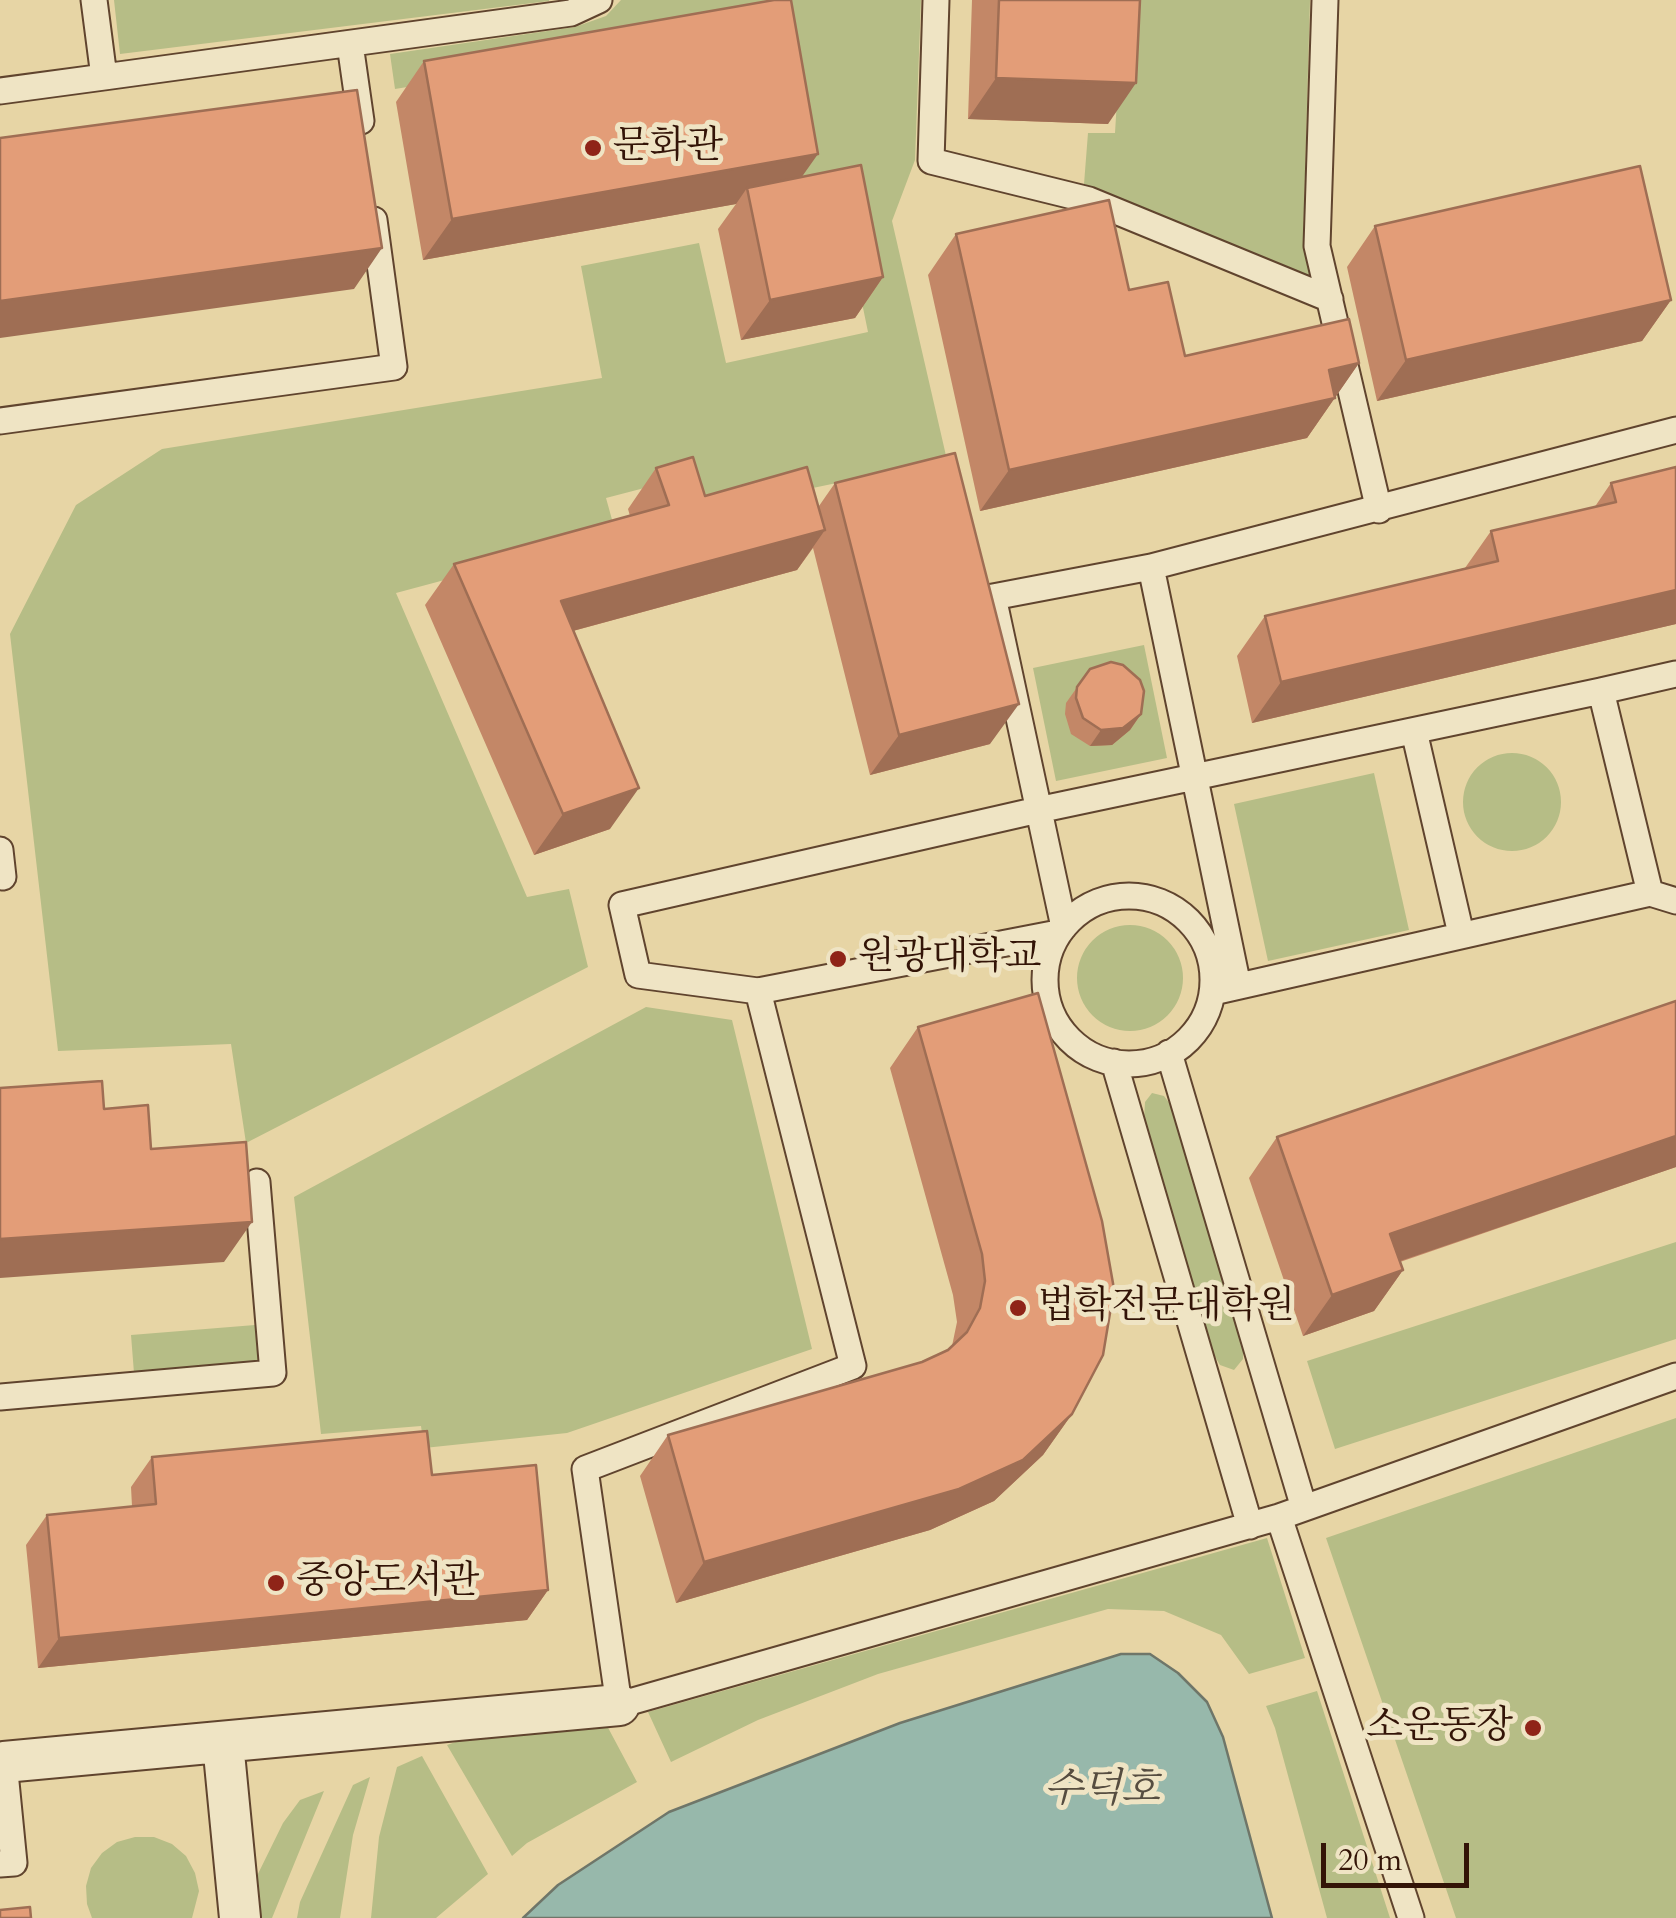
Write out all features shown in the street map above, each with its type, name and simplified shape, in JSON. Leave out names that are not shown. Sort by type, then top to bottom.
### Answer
[{"type":"street","points":[[4,1762],[619,1705]]},
{"type":"street","points":[[222,1743],[240,1918]]},
{"type":"lane","points":[[94,0],[104,77]]},
{"type":"lane","points":[[0,90],[350,44],[599,0]]},
{"type":"lane","points":[[936,0],[931,161],[1089,200],[1330,299]]},
{"type":"lane","points":[[1325,0],[1317,246],[1378,510]]},
{"type":"lane","points":[[350,44],[363,138]]},
{"type":"lane","points":[[0,421],[394,366],[370,196]]},
{"type":"lane","points":[[1061,930],[993,597],[1151,567],[1676,430]]},
{"type":"lane","points":[[1151,567],[1194,778],[1225,989]]},
{"type":"lane","points":[[1061,930],[758,991],[638,975],[622,904],[1038,810],[1676,674]]},
{"type":"lane","points":[[1601,690],[1650,893]]},
{"type":"lane","points":[[1414,731],[1461,934]]},
{"type":"lane","points":[[0,850],[3,877]]},
{"type":"lane","points":[[1225,989],[1202,936],[1182,914],[1157,900],[1128,896],[1100,901],[1076,913],[1061,930],[1047,957],[1044,984],[1049,1009],[1062,1032],[1082,1050],[1132,1064],[1161,1058],[1185,1043],[1225,989],[1650,893],[1676,901]]},
{"type":"lane","points":[[758,991],[853,1366],[585,1468],[619,1705],[1279,1517],[1676,1376]]},
{"type":"lane","points":[[1169,1053],[1304,1508]]},
{"type":"lane","points":[[1114,1062],[1250,1526]]},
{"type":"lane","points":[[0,1397],[273,1373],[256,1182]]},
{"type":"lane","points":[[1279,1517],[1411,1918]]},
{"type":"lane","points":[[0,1864],[14,1863],[4,1762]]},
{"type":"green space","points":[[114,0],[549,0],[549,1],[120,54]]},
{"type":"green space","points":[[621,0],[921,0],[915,160],[892,221],[947,460],[688,514],[675,480],[606,498],[616,534],[396,593],[527,897],[569,889],[588,967],[246,1143],[231,1044],[58,1051],[10,634],[76,505],[162,449],[602,378],[581,266],[699,243],[726,363],[868,332],[839,191],[802,193],[772,27],[395,89],[390,54],[575,27],[606,16]]},
{"type":"green space","points":[[1123,0],[1310,0],[1303,243],[1314,278],[1084,184],[1088,133],[1115,133]]},
{"type":"green space","points":[[1144,645],[1167,758],[1056,781],[1033,668]]},
{"type":"green space","points":[[1512,753],[1531,757],[1547,767],[1557,783],[1561,802],[1557,821],[1547,837],[1531,847],[1512,851],[1493,847],[1477,837],[1467,821],[1463,802],[1467,783],[1477,767],[1493,757]]},
{"type":"green space","points":[[1374,773],[1409,930],[1268,961],[1234,804]]},
{"type":"green space","points":[[1130,925],[1150,929],[1167,941],[1179,958],[1183,978],[1179,998],[1167,1015],[1150,1027],[1130,1031],[1110,1027],[1093,1015],[1081,998],[1077,978],[1081,958],[1093,941],[1110,929]]},
{"type":"green space","points":[[646,1007],[732,1020],[812,1349],[567,1433],[424,1448],[421,1426],[321,1434],[294,1197]]},
{"type":"green space","points":[[1152,1093],[1164,1096],[1174,1109],[1243,1342],[1243,1359],[1234,1370],[1220,1365],[1211,1350],[1144,1119],[1145,1102]]},
{"type":"green space","points":[[1676,1242],[1676,1339],[1335,1449],[1307,1361]]},
{"type":"green space","points":[[255,1325],[258,1362],[134,1373],[131,1335]]},
{"type":"green space","name":"소운동장","points":[[1676,1418],[1676,1918],[1456,1918],[1326,1538]]},
{"type":"green space","points":[[1267,1538],[1305,1658],[1249,1674],[1221,1635],[1164,1611],[1108,1609],[878,1674],[758,1720],[671,1762],[648,1712]]},
{"type":"green space","points":[[1317,1691],[1390,1918],[1327,1918],[1266,1706]]},
{"type":"green space","points":[[605,1722],[637,1782],[527,1843],[512,1856],[447,1745],[478,1734]]},
{"type":"green space","points":[[422,1756],[488,1874],[436,1918],[371,1918],[379,1837],[397,1767]]},
{"type":"green space","points":[[370,1777],[353,1835],[340,1918],[297,1918],[300,1902],[353,1785]]},
{"type":"green space","points":[[324,1791],[272,1918],[259,1918],[255,1880],[283,1823],[300,1800]]},
{"type":"green space","points":[[154,1837],[172,1844],[186,1856],[199,1891],[192,1918],[92,1918],[86,1886],[91,1868],[117,1842]]},
{"type":"water","name":"수덕호","points":[[1121,1654],[1150,1654],[1178,1673],[1207,1702],[1223,1737],[1272,1918],[523,1918],[558,1885],[669,1812],[900,1723]]},
{"type":"building","name":"문화관","points":[[791,0],[818,154],[452,219],[424,61]]},
{"type":"building","points":[[999,0],[1140,0],[1136,83],[996,78]]},
{"type":"building","points":[[357,90],[382,248],[0,301],[0,138]]},
{"type":"building","points":[[861,165],[883,277],[770,300],[747,188]]},
{"type":"building","points":[[1640,166],[1671,300],[1406,360],[1375,226]]},
{"type":"building","points":[[1109,200],[1129,290],[1168,282],[1185,356],[1349,319],[1359,363],[1329,370],[1335,398],[1009,470],[956,234]]},
{"type":"building","points":[[955,453],[1019,704],[899,735],[835,483]]},
{"type":"building","points":[[693,457],[705,496],[807,467],[825,530],[561,601],[639,788],[563,814],[454,564],[669,505],[656,468]]},
{"type":"building","points":[[1676,467],[1676,590],[1281,682],[1265,616],[1498,561],[1491,531],[1616,502],[1611,483]]},
{"type":"building","points":[[1111,662],[1123,665],[1140,680],[1144,691],[1141,714],[1123,728],[1101,730],[1083,718],[1076,698],[1077,687],[1090,669]]},
{"type":"building","name":"법학전문대학원","points":[[1038,993],[1102,1221],[1114,1289],[1103,1355],[1072,1414],[1023,1460],[959,1489],[704,1562],[668,1435],[922,1362],[948,1350],[967,1332],[980,1308],[985,1281],[982,1254],[918,1027]]},
{"type":"building","points":[[1676,1001],[1676,1136],[1390,1234],[1403,1270],[1332,1295],[1277,1137]]},
{"type":"building","points":[[102,1081],[104,1109],[148,1105],[151,1149],[246,1142],[252,1222],[0,1239],[0,1088]]},
{"type":"building","name":"중앙도서관","points":[[427,1431],[432,1475],[536,1465],[548,1590],[59,1638],[47,1515],[156,1504],[152,1457]]},
{"type":"building","points":[[30,1907],[31,1918],[0,1918],[0,1910]]},
{"type":"place","name":"문화관","points":[[593,148]]},
{"type":"place","name":"원광대학교","points":[[838,959]]},
{"type":"place","name":"법학전문대학원","points":[[1018,1308]]},
{"type":"place","name":"중앙도서관","points":[[276,1583]]},
{"type":"place","name":"소운동장","points":[[1533,1728]]}]
